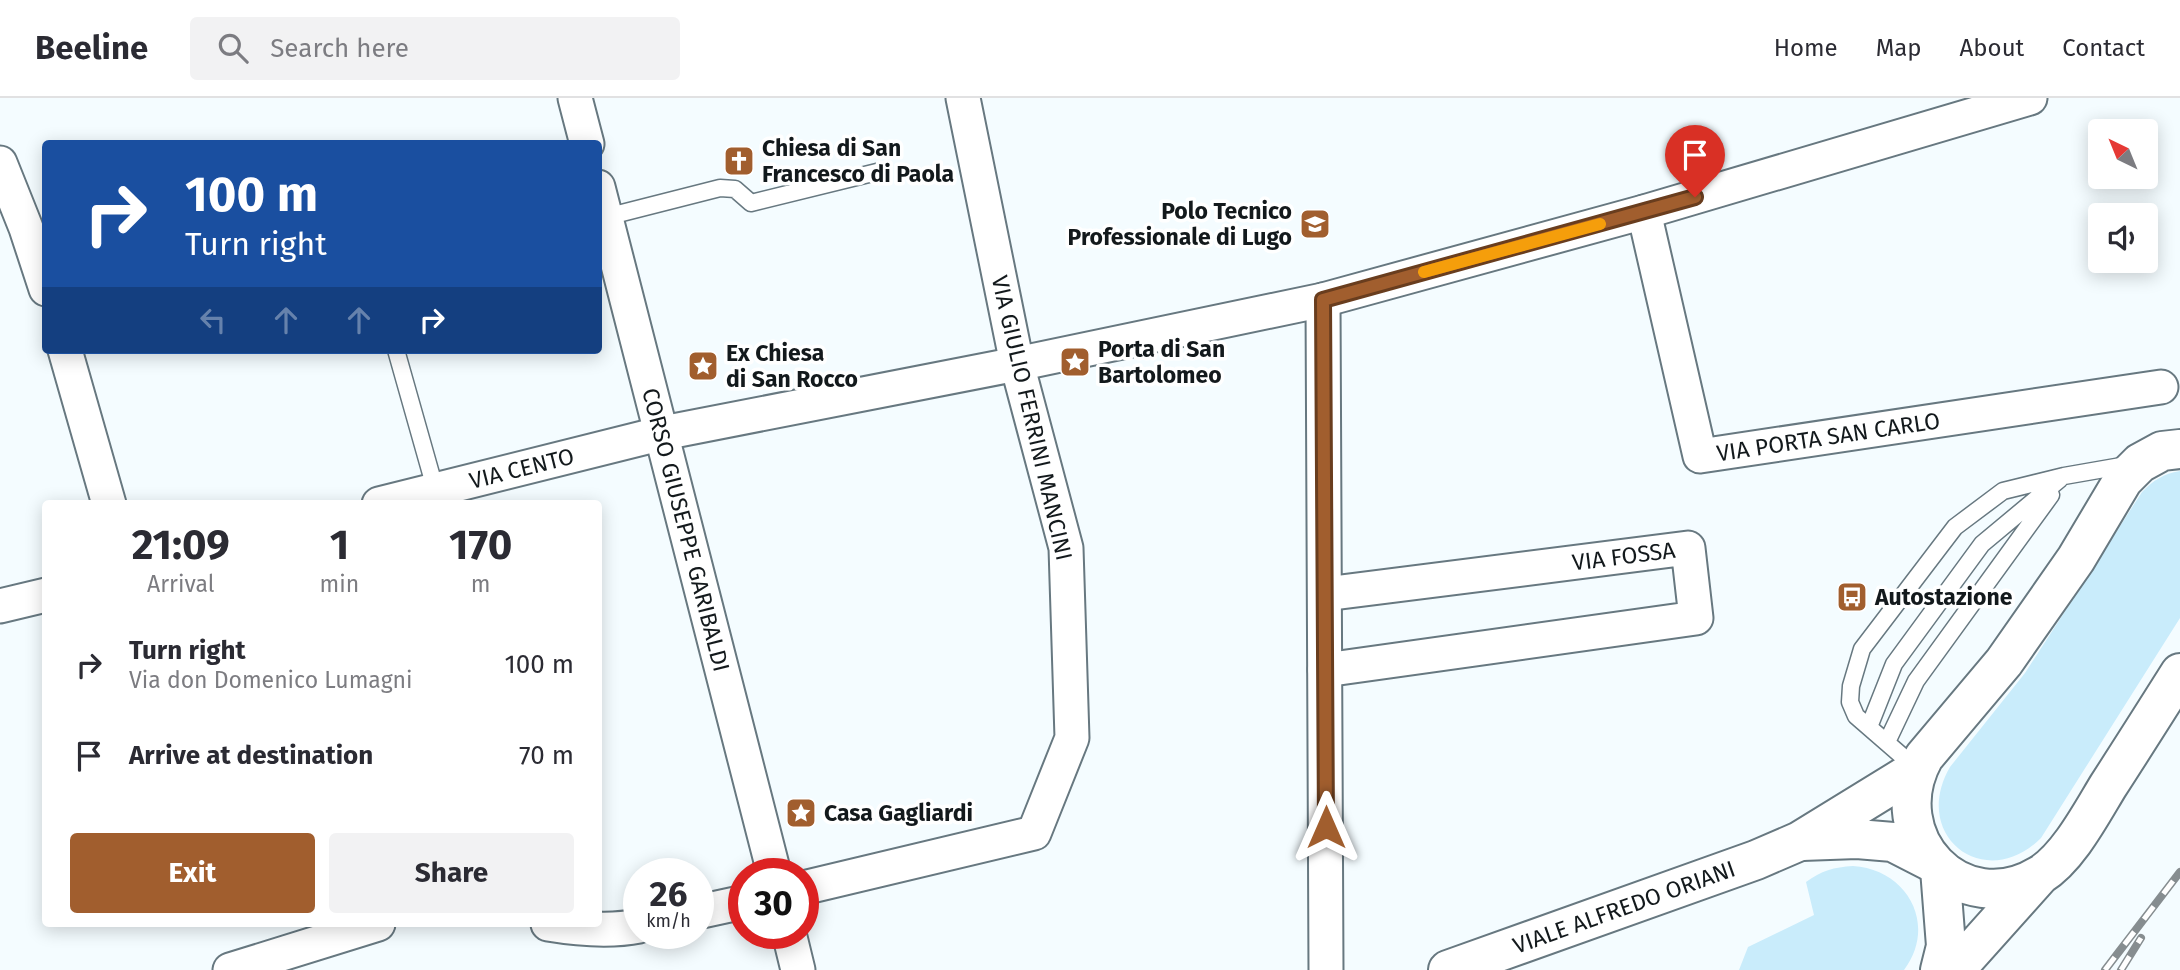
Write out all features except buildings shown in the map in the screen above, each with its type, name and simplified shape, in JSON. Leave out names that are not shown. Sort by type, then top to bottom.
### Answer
[{"type":"main road","points":[[1940,970],[1947,946],[1945,906],[1937,866],[1917,840],[1910,812],[1910,794],[1917,769],[1924,757],[2004,662],[2076,559],[2123,480],[2140,463],[2162,452],[2180,449]]},
{"type":"main road","points":[[1955,970],[2062,854],[2084,825],[2180,673]]},
{"type":"main road","name":"VIALE ALFREDO ORIANI","points":[[1448,970],[1756,860],[1800,841],[1917,769]]},
{"type":"main road","name":"VIALE ALFREDO ORIANI","points":[[1800,841],[1857,839],[1893,842],[1958,880],[1985,888],[2014,886],[2041,874]]},
{"type":"street","points":[[575,98],[586,140]]},
{"type":"street","name":"VIA GIULIO FERRINI MANCINI","points":[[819,884],[1034,833],[1072,738],[1066,548],[1017,364],[963,98]]},
{"type":"street","name":"VIA CENTO","points":[[393,500],[663,433],[1017,364],[1323,300],[1644,212],[2030,98]]},
{"type":"street","points":[[0,163],[42,277]]},
{"type":"street","name":"CORSO GIUSEPPE GARIBALDI","points":[[602,202],[770,858]]},
{"type":"street","name":"VIA PORTA SAN CARLO","points":[[1644,212],[1700,456],[2161,387]]},
{"type":"street","points":[[1323,300],[1326,970]]},
{"type":"street","points":[[66,354],[108,500]]},
{"type":"street","name":"VIA FOSSA","points":[[1325,594],[1688,548],[1696,618],[1325,670]]},
{"type":"street","points":[[0,606],[42,596]]},
{"type":"street","points":[[230,970],[369,927]]},
{"type":"street","points":[[565,927],[623,928]]},
{"type":"street","points":[[793,949],[798,970]]},
{"type":"lane","points":[[602,202],[720,188],[734,189],[751,203],[881,171]]},
{"type":"lane","points":[[397,354],[435,488]]},
{"type":"lane","points":[[1917,769],[1856,716],[1850,702],[1851,686],[1862,649],[1955,527],[2003,491],[2064,476],[2140,463]]},
{"type":"lane","points":[[1869,727],[1894,664],[1982,544],[2064,476]]},
{"type":"lane","points":[[1887,742],[1916,681],[2064,476]]},
{"type":"shaded area","points":[[2180,471],[2180,618],[2041,838],[2019,854],[1998,860],[1977,858],[1959,849],[1946,835],[1939,815],[1940,792],[1950,767],[2025,673],[2142,492],[2159,478]]},
{"type":"shaded area","points":[[1853,866],[1872,869],[1889,877],[1902,888],[1912,902],[1918,935],[1914,953],[1904,970],[1739,970],[1748,947],[1814,915],[1806,882],[1828,870]]},
{"type":"railway","points":[[2105,970],[2180,872]]},
{"type":"railway","points":[[2121,970],[2141,938]]},
{"type":"slow traffic","points":[[1424,272],[1600,224]]},
{"type":"place","name":"Chiesa di San Francesco di Paola","points":[[739,161]]},
{"type":"place","name":"Polo Tecnico Professionale di Lugo","points":[[1315,224]]},
{"type":"place","name":"Porta di San Bartolomeo","points":[[1075,362]]},
{"type":"place","name":"Ex Chiesa di San Rocco","points":[[703,366]]},
{"type":"place","name":"Autostazione","points":[[1852,597]]},
{"type":"place","name":"Casa Gagliardi","points":[[801,813]]},
{"type":"route","points":[[1326,827],[1323,300],[1695,197]]}]
